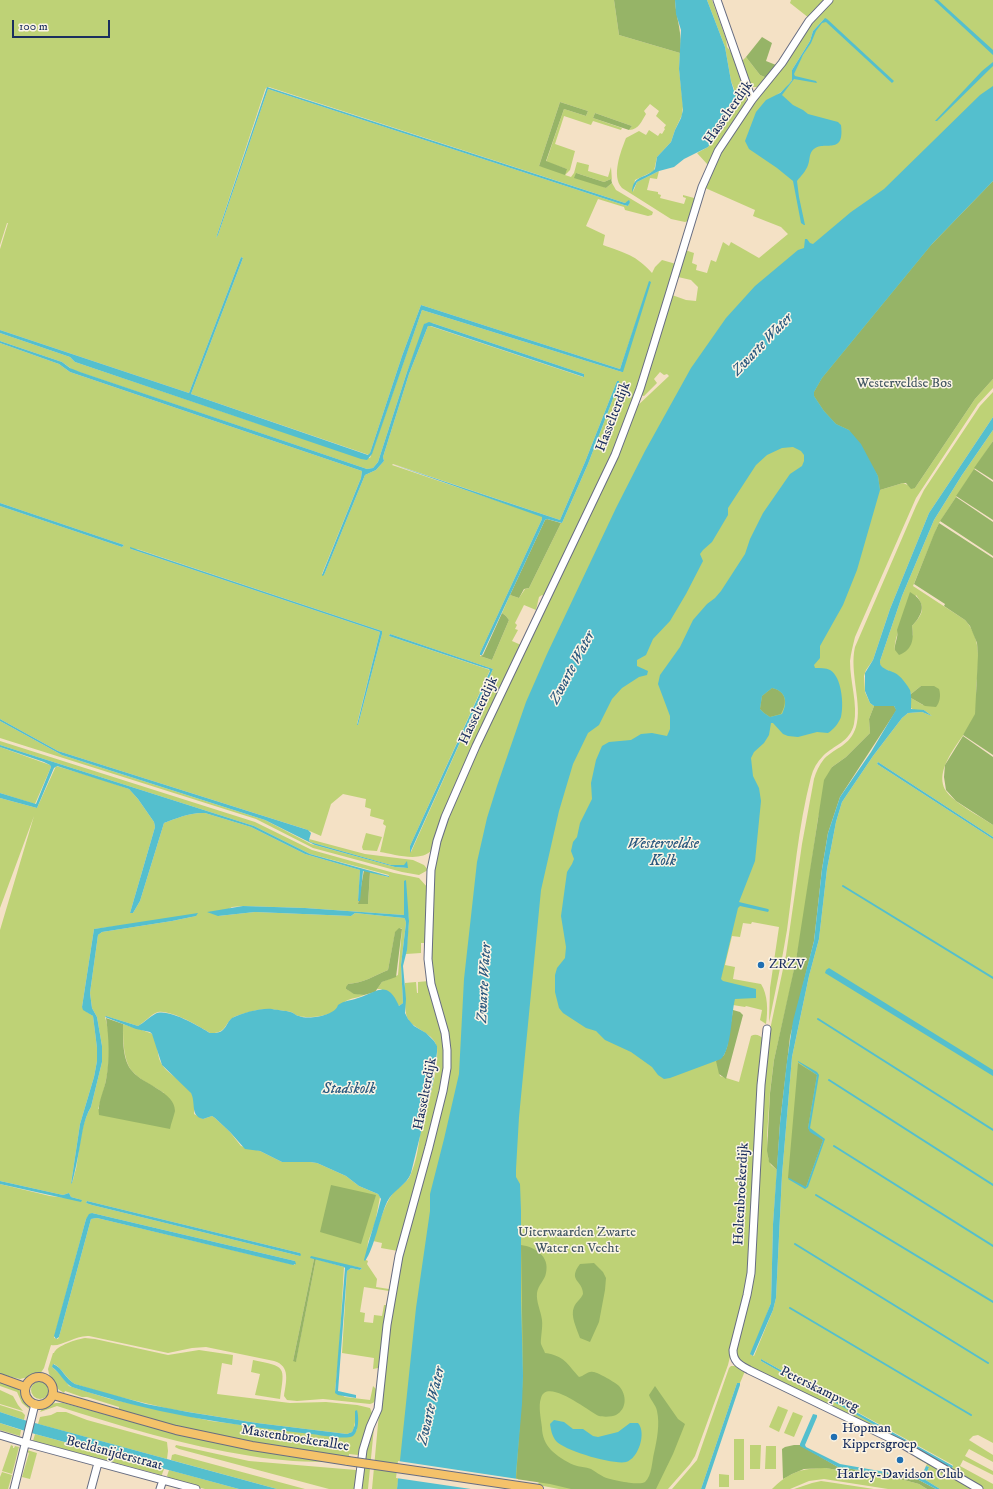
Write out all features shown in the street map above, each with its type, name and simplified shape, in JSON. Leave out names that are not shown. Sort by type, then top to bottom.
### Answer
[{"type":"main road","points":[[41,1377],[49,1380],[53,1387],[52,1395],[48,1402],[44,1404],[35,1404],[28,1400],[25,1387],[33,1378],[41,1377]]},
{"type":"main road","points":[[0,1378],[25,1387]]},
{"type":"main road","name":"Mastenbroekerallee","points":[[52,1395],[176,1430],[252,1446],[538,1489]]},
{"type":"street","points":[[717,0],[752,100]]},
{"type":"street","name":"Hasselterdijk","points":[[358,1489],[363,1450],[370,1427],[378,1409],[387,1325],[398,1263],[406,1228],[437,1116],[447,1068],[445,1033],[431,984],[428,959],[432,870],[437,841],[447,812],[476,746],[615,455],[646,370],[706,177],[718,151],[752,100],[782,63],[809,21],[829,0]]},
{"type":"street","name":"Holtenbroekerdijk","points":[[734,1359],[733,1350],[751,1273],[761,1085],[767,1029]]},
{"type":"street","name":"Peterskampweg","points":[[734,1359],[736,1363],[749,1370],[900,1443],[979,1489]]},
{"type":"street","points":[[14,1489],[35,1404]]},
{"type":"street","name":"Beeldsnijderstraat","points":[[0,1435],[196,1489]]},
{"type":"street","points":[[91,1489],[98,1463]]},
{"type":"street","points":[[160,1489],[163,1480]]},
{"type":"green space","points":[[0,0],[614,0],[619,35],[680,53],[679,69],[683,106],[682,115],[671,142],[657,157],[654,171],[635,180],[633,192],[637,182],[659,171],[657,179],[650,178],[647,190],[658,192],[658,194],[661,195],[660,198],[684,204],[686,198],[683,197],[683,195],[694,198],[695,200],[688,221],[685,222],[671,219],[622,188],[617,177],[618,163],[626,138],[639,131],[646,135],[649,130],[658,136],[660,133],[662,134],[665,129],[664,128],[666,125],[656,116],[659,111],[650,104],[644,111],[646,114],[640,124],[632,130],[629,130],[632,126],[595,113],[593,118],[622,128],[621,130],[593,121],[591,125],[564,116],[555,144],[575,151],[570,170],[565,175],[571,177],[574,173],[577,162],[589,165],[588,171],[608,177],[611,167],[612,181],[611,179],[604,182],[576,173],[606,188],[612,183],[616,190],[653,212],[652,215],[648,216],[625,210],[624,207],[598,199],[586,226],[605,235],[603,245],[635,258],[652,273],[655,267],[662,260],[676,264],[631,407],[612,455],[545,597],[542,595],[539,597],[536,610],[524,605],[515,623],[517,625],[515,629],[518,630],[512,641],[521,645],[432,850],[427,854],[407,857],[380,852],[386,826],[383,824],[384,820],[370,816],[371,809],[365,807],[366,799],[343,794],[331,804],[321,836],[305,829],[58,751],[0,719],[0,506],[122,547],[124,545],[0,503],[0,343],[59,364],[70,372],[362,471],[361,478],[322,574],[324,575],[365,475],[376,470],[384,461],[383,457],[409,374],[428,326],[583,377],[584,374],[432,323],[426,323],[407,372],[378,462],[373,468],[367,469],[73,370],[62,362],[0,341],[0,333],[70,357],[75,362],[253,422],[370,458],[422,310],[622,372],[650,281],[620,369],[421,305],[402,356],[369,455],[191,394],[243,258],[241,257],[189,393],[0,330],[0,249],[8,223],[0,245]],"holes":[[[269,87],[625,203],[630,201],[628,206],[624,205],[268,89],[216,238],[266,88]],[[560,102],[588,111],[586,116],[564,109],[546,162],[567,169],[539,166]],[[617,381],[619,383],[588,464],[562,523],[529,588],[525,589],[519,598],[510,595],[502,613],[509,620],[492,660],[480,656],[480,653],[542,519],[542,516],[392,465],[393,464],[560,520]],[[131,549],[137,549],[382,631],[358,725],[357,724],[380,632]],[[390,634],[493,669],[411,852],[410,846],[490,670],[389,636]]]},
{"type":"green space","points":[[614,0],[675,0],[681,39],[680,53],[619,35]]},
{"type":"green space","points":[[707,0],[712,0],[726,39],[727,47],[736,58],[747,96],[744,108],[708,165],[697,153],[708,147],[736,106],[725,47]]},
{"type":"green space","points":[[791,0],[826,0],[809,18],[790,3]]},
{"type":"green space","name":"Uiterwaarden Zwarte Water en Vecht","points":[[830,0],[993,0],[993,181],[932,244],[880,490],[903,483],[915,488],[975,399],[993,379],[993,388],[978,404],[916,498],[855,637],[850,661],[855,709],[854,724],[849,735],[823,756],[814,768],[811,777],[800,834],[785,942],[769,1023],[770,988],[779,927],[752,922],[751,924],[743,923],[740,937],[732,936],[725,965],[735,967],[733,979],[761,984],[765,993],[767,1009],[766,1024],[760,1020],[762,1010],[746,1006],[733,1005],[719,1072],[720,1076],[739,1082],[751,1036],[756,1035],[764,1039],[750,1273],[728,1365],[695,1456],[668,1489],[559,1489],[538,1485],[539,1481],[401,1459],[397,1489],[372,1489],[382,1381],[399,1271],[449,1073],[431,970],[433,873],[443,831],[461,786],[635,408],[669,376],[660,372],[654,379],[657,383],[644,396],[640,395],[672,295],[686,300],[696,301],[698,287],[691,280],[678,277],[685,250],[694,253],[692,263],[697,265],[696,270],[707,273],[711,260],[716,262],[723,242],[729,246],[731,242],[759,258],[788,234],[781,227],[753,216],[755,210],[703,187],[721,149],[806,28]],"holes":[[[825,18],[814,32],[809,45],[793,71],[793,80],[787,87],[792,80],[792,70],[810,41],[813,31]],[[787,87],[780,95],[777,95]]]},
{"type":"green space","points":[[762,37],[772,43],[766,61],[776,65],[767,78],[760,75],[746,57]]},
{"type":"green space","points":[[746,57],[760,75],[767,78],[760,87],[750,87],[742,61]]},
{"type":"green space","points":[[560,102],[588,111],[586,116],[564,109],[546,161],[567,169],[565,175],[539,166]]},
{"type":"green space","points":[[595,113],[632,126],[629,130],[593,118]]},
{"type":"green space","points":[[576,173],[604,182],[611,179],[612,183],[606,188],[574,178]]},
{"type":"green space","name":"Westerveldse Bos","points":[[993,181],[993,379],[975,399],[915,488],[911,489],[906,483],[903,483],[880,490],[878,476],[849,430],[836,424],[824,411],[814,396],[814,392],[822,378],[932,244]]},
{"type":"green space","points":[[993,392],[993,417],[929,513],[890,609],[873,660],[866,670],[864,676],[865,692],[870,703],[874,706],[869,719],[870,733],[846,757],[832,767],[818,818],[802,929],[774,1060],[770,1092],[767,1136],[768,1158],[771,1165],[777,1170],[773,1224],[771,1303],[751,1355],[754,1356],[773,1310],[776,1298],[782,1175],[792,1057],[809,976],[819,939],[827,869],[836,822],[842,802],[873,756],[902,718],[908,713],[922,712],[932,716],[924,710],[914,710],[911,708],[911,698],[923,705],[934,686],[921,686],[911,694],[906,685],[898,677],[882,668],[880,661],[902,596],[934,520],[962,475],[993,430],[993,441],[939,523],[913,586],[965,620],[975,636],[978,654],[976,712],[947,762],[943,772],[943,782],[946,791],[955,800],[993,825],[993,837],[878,762],[877,764],[993,839],[993,1443],[978,1435],[973,1436],[969,1440],[993,1455],[993,1462],[969,1449],[965,1456],[993,1471],[993,1475],[963,1460],[960,1466],[993,1484],[993,1489],[982,1489],[742,1364],[735,1357],[749,1296],[762,1085],[768,1039],[786,955],[802,844],[814,779],[824,759],[850,738],[856,727],[858,709],[854,667],[855,647],[916,506],[924,490],[980,406]],"holes":[[[916,595],[921,604],[922,611],[919,618],[912,626],[913,635],[895,650],[896,637]],[[761,1359],[953,1465],[952,1468],[761,1361]]]},
{"type":"green space","points":[[993,441],[993,480],[974,468]]},
{"type":"green space","points":[[974,469],[993,482],[993,520],[956,496]]},
{"type":"green space","points":[[956,497],[993,522],[993,556],[940,521]]},
{"type":"green space","points":[[547,519],[561,523],[529,588],[524,589],[519,598],[510,595],[545,520]]},
{"type":"green space","points":[[939,523],[993,558],[993,755],[963,735],[975,714],[978,655],[977,643],[970,626],[965,620],[944,606],[945,604],[914,584]]},
{"type":"green space","points":[[910,592],[919,600],[922,608],[919,617],[912,626],[912,643],[904,653],[899,655],[895,650],[897,630]]},
{"type":"green space","points":[[502,613],[509,620],[492,660],[480,656],[483,655]]},
{"type":"green space","points":[[921,686],[934,686],[939,689],[940,698],[936,707],[925,706],[911,698],[911,694]]},
{"type":"green space","points":[[772,688],[777,689],[783,694],[785,705],[781,714],[770,717],[760,709],[762,696]]},
{"type":"green space","points":[[874,706],[894,706],[896,711],[840,797],[828,833],[822,869],[814,941],[790,1037],[780,1123],[777,1170],[769,1162],[767,1151],[770,1093],[774,1060],[796,960],[824,780],[832,767],[846,757],[870,733],[869,719]]},
{"type":"green space","points":[[0,721],[62,755],[265,820],[311,844],[395,867],[407,868],[405,865],[391,865],[310,842],[309,839],[365,854],[413,860],[424,865],[428,870],[419,875],[402,872],[313,848],[256,819],[0,738]]},
{"type":"green space","points":[[963,736],[993,757],[993,825],[956,801],[946,790],[944,777],[945,765]]},
{"type":"green space","points":[[0,741],[255,822],[312,850],[394,873],[419,878],[428,888],[426,943],[421,943],[421,953],[406,954],[409,921],[404,881],[404,915],[305,908],[243,906],[232,907],[218,916],[255,912],[351,916],[355,913],[404,918],[406,923],[401,965],[403,1003],[399,1006],[381,989],[377,989],[382,982],[398,975],[401,928],[395,933],[388,970],[364,981],[348,984],[346,989],[364,995],[346,1001],[332,1013],[303,1017],[291,1012],[261,1009],[234,1017],[220,1032],[216,1033],[210,1033],[185,1019],[164,1012],[155,1013],[138,1026],[106,1016],[105,1017],[108,1028],[109,1063],[105,1087],[98,1109],[164,1093],[140,1078],[130,1068],[124,1050],[123,1024],[152,1034],[156,1040],[158,1056],[161,1063],[192,1093],[194,1099],[194,1114],[203,1119],[212,1116],[215,1118],[230,1132],[241,1146],[260,1151],[282,1162],[317,1163],[346,1176],[359,1186],[378,1194],[380,1197],[375,1223],[368,1242],[366,1260],[368,1261],[367,1264],[377,1279],[376,1287],[389,1289],[389,1291],[364,1287],[360,1312],[365,1313],[364,1322],[373,1323],[374,1315],[382,1316],[384,1305],[388,1305],[378,1368],[373,1369],[374,1358],[342,1353],[347,1271],[351,1268],[360,1270],[362,1268],[318,1259],[344,1267],[339,1353],[335,1391],[345,1397],[370,1400],[373,1386],[377,1390],[376,1399],[374,1402],[370,1404],[323,1399],[297,1401],[287,1400],[284,1396],[286,1380],[285,1371],[279,1363],[274,1361],[206,1347],[168,1353],[89,1336],[79,1337],[60,1344],[51,1345],[44,1368],[40,1374],[20,1379],[0,1374],[0,1184],[50,1196],[82,1200],[71,1197],[69,1193],[63,1195],[0,1181],[0,930],[34,816],[0,908],[0,798],[37,808],[56,766],[129,789],[154,822],[155,827],[130,913],[133,913],[140,901],[164,823],[195,813],[205,813],[251,827],[305,854],[360,870],[358,904],[368,904],[370,872],[388,877],[389,875],[310,854],[254,826],[0,745]],"holes":[[[196,916],[102,932],[98,935],[90,993],[92,1008],[97,1017],[102,1046],[102,1062],[91,1107],[82,1129],[76,1169],[71,1184],[80,1124],[94,1077],[97,1061],[93,1016],[82,1007],[94,929]],[[87,1201],[300,1253],[300,1256],[86,1203]],[[92,1213],[295,1261],[295,1265],[97,1218],[91,1219],[59,1337],[58,1339],[54,1338],[86,1219]],[[310,1258],[316,1259],[296,1361],[293,1361],[314,1259]]]},
{"type":"green space","points":[[0,747],[50,765],[51,767],[35,804],[0,793]]},
{"type":"green space","points":[[366,833],[382,837],[377,851],[363,850],[362,847]]},
{"type":"green space","points":[[364,870],[370,872],[368,904],[358,904]]},
{"type":"green space","points":[[399,928],[402,929],[396,977],[382,982],[375,992],[364,995],[354,994],[346,989],[348,984],[364,981],[388,970],[395,932]]},
{"type":"green space","points":[[429,981],[446,1053],[441,1091],[398,1251],[381,1248],[382,1243],[373,1241],[390,1198],[395,1191],[407,1181],[412,1171],[434,1080],[437,1048],[429,1035],[411,1023],[408,1019],[405,1002],[405,983],[416,982],[418,993],[418,982]]},
{"type":"green space","points":[[733,1010],[740,1012],[743,1015],[726,1079],[719,1074],[716,1061],[724,1055],[727,1047]]},
{"type":"green space","points":[[106,1018],[123,1024],[123,1043],[125,1056],[129,1067],[138,1076],[164,1093],[174,1104],[175,1111],[170,1129],[99,1115],[99,1106],[106,1080],[109,1056]]},
{"type":"green space","points":[[798,1063],[817,1075],[808,1128],[823,1140],[806,1187],[788,1178]]},
{"type":"green space","points":[[331,1185],[376,1195],[361,1244],[320,1232]]},
{"type":"green space","points":[[521,1245],[536,1250],[544,1257],[546,1262],[547,1267],[545,1276],[537,1293],[542,1320],[541,1344],[545,1353],[561,1358],[579,1377],[595,1372],[607,1378],[619,1386],[622,1390],[625,1402],[620,1412],[616,1415],[603,1417],[559,1393],[551,1391],[545,1393],[540,1401],[540,1409],[543,1434],[549,1448],[571,1464],[591,1469],[604,1477],[632,1483],[645,1482],[650,1472],[658,1432],[657,1411],[649,1395],[655,1386],[678,1419],[685,1424],[673,1454],[656,1489],[571,1489],[516,1479],[523,1376]]},
{"type":"green space","points":[[314,1259],[316,1259],[296,1362],[293,1361]]},
{"type":"green space","points":[[594,1263],[603,1272],[606,1278],[599,1322],[590,1342],[580,1338],[574,1322],[573,1311],[575,1305],[583,1294],[581,1286],[575,1277],[576,1270],[580,1264]]},
{"type":"green space","points":[[85,1338],[168,1355],[199,1350],[233,1355],[232,1365],[222,1363],[217,1394],[290,1403],[326,1402],[357,1405],[370,1408],[372,1413],[358,1455],[349,1454],[349,1457],[235,1439],[124,1412],[119,1409],[119,1407],[65,1391],[64,1393],[58,1389],[49,1374],[48,1369],[53,1353],[63,1345]],"holes":[[[54,1364],[75,1384],[107,1394],[170,1409],[257,1423],[347,1434],[352,1432],[354,1428],[357,1410],[357,1430],[346,1437],[211,1421],[110,1399],[69,1386],[61,1375],[52,1367]]]},
{"type":"green space","points":[[253,1360],[272,1364],[281,1369],[283,1380],[280,1399],[255,1395],[260,1374],[251,1372]]},
{"type":"green space","points":[[731,1366],[736,1366],[745,1371],[740,1383],[737,1383],[701,1489],[672,1489],[697,1460],[729,1368]]},
{"type":"green space","points":[[0,1381],[20,1390],[26,1398],[29,1409],[22,1403],[17,1392],[0,1386]]},
{"type":"green space","points":[[40,1381],[44,1382],[48,1386],[48,1394],[44,1398],[40,1399],[36,1398],[32,1394],[31,1390],[32,1386],[36,1382]]},
{"type":"green space","points":[[0,1390],[13,1396],[23,1411],[0,1404]]},
{"type":"green space","points":[[56,1403],[63,1403],[188,1437],[251,1450],[336,1462],[283,1460],[226,1452],[153,1435],[57,1406],[40,1412],[46,1406]]},
{"type":"green space","points":[[0,1405],[22,1412],[25,1415],[24,1420],[0,1412]]},
{"type":"green space","points":[[778,1406],[788,1410],[779,1432],[769,1427]]},
{"type":"green space","points":[[57,1412],[66,1412],[87,1420],[167,1442],[167,1459],[38,1424],[40,1417]]},
{"type":"green space","points":[[793,1412],[803,1416],[794,1437],[784,1433]]},
{"type":"green space","points":[[375,1417],[368,1489],[362,1489],[364,1456]]},
{"type":"green space","points":[[0,1423],[21,1430],[20,1436],[0,1430]]},
{"type":"green space","points":[[35,1434],[164,1469],[161,1477],[157,1476],[157,1474],[33,1441]]},
{"type":"green space","points":[[734,1439],[744,1439],[744,1480],[734,1480]]},
{"type":"green space","points":[[11,1445],[13,1448],[15,1446],[19,1447],[12,1474],[2,1471]]},
{"type":"green space","points":[[176,1445],[249,1461],[356,1470],[356,1489],[329,1489],[179,1449],[175,1447]]},
{"type":"green space","points":[[750,1445],[761,1445],[760,1469],[750,1469]]},
{"type":"green space","points":[[794,1445],[800,1445],[838,1467],[915,1478],[936,1489],[927,1489],[919,1484],[904,1480],[825,1468],[804,1469],[783,1479],[782,1449]]},
{"type":"green space","points":[[766,1446],[776,1446],[776,1469],[765,1469]]},
{"type":"green space","points":[[27,1450],[37,1453],[30,1479],[22,1477],[29,1453]]},
{"type":"green space","points":[[175,1454],[305,1489],[277,1489],[171,1460],[172,1455]]},
{"type":"green space","points":[[917,1456],[975,1489],[940,1489],[924,1479],[929,1467],[926,1466],[927,1464],[916,1458]]},
{"type":"green space","points":[[825,1468],[904,1480],[919,1484],[927,1489],[888,1489],[824,1479],[809,1481],[790,1489],[772,1489],[778,1483],[796,1472]]},
{"type":"green space","points":[[169,1470],[239,1489],[205,1489],[170,1480],[167,1476]]},
{"type":"green space","points":[[2,1472],[12,1475],[8,1489],[0,1489],[0,1477]]},
{"type":"green space","points":[[719,1474],[729,1475],[729,1487],[719,1487]]},
{"type":"green space","points":[[821,1481],[874,1489],[794,1489]]},
{"type":"water","points":[[675,0],[707,0],[725,47],[731,81],[737,101],[736,106],[708,147],[684,159],[674,167],[659,171],[637,182],[632,192],[633,186],[637,179],[655,169],[657,157],[671,142],[683,110],[679,69],[681,30],[676,14]]},
{"type":"water","points":[[934,0],[938,0],[993,50],[993,55]]},
{"type":"water","points":[[825,18],[894,81],[892,83],[826,22],[822,23],[816,31],[794,74],[795,76],[816,81],[817,83],[794,79],[782,95],[793,105],[808,114],[838,122],[841,125],[841,135],[840,141],[836,144],[832,146],[821,146],[812,151],[807,167],[797,181],[804,225],[801,223],[793,181],[749,149],[745,141],[756,112],[766,100],[780,93],[792,80],[792,70],[810,41],[813,31]]},
{"type":"water","points":[[993,62],[993,66],[937,121],[935,121],[982,71]]},
{"type":"water","points":[[993,86],[993,181],[932,244],[822,378],[814,392],[814,396],[824,411],[836,424],[849,430],[861,444],[878,476],[880,490],[857,570],[843,605],[820,646],[820,658],[814,665],[815,668],[825,668],[830,670],[837,679],[840,685],[842,699],[841,717],[836,726],[828,733],[817,732],[798,737],[783,734],[773,723],[771,723],[769,735],[764,743],[754,752],[751,758],[753,776],[759,788],[761,801],[755,861],[739,902],[769,910],[768,912],[740,906],[738,908],[721,979],[723,981],[756,989],[756,998],[735,999],[729,1039],[725,1054],[721,1059],[664,1079],[658,1075],[652,1067],[631,1052],[605,1040],[596,1031],[586,1028],[563,1013],[559,1008],[555,992],[555,975],[557,968],[565,958],[566,947],[561,916],[567,872],[574,859],[571,851],[573,842],[577,837],[580,823],[592,799],[591,783],[596,760],[602,746],[609,742],[631,740],[641,734],[652,733],[667,736],[670,729],[670,716],[658,684],[660,675],[680,647],[693,620],[721,591],[745,554],[750,539],[763,513],[790,474],[802,466],[804,455],[801,451],[793,447],[782,448],[767,455],[756,465],[728,508],[728,515],[712,542],[700,554],[703,561],[670,621],[653,639],[646,655],[637,660],[637,666],[648,671],[647,675],[639,677],[622,688],[612,699],[599,725],[588,733],[573,764],[559,811],[541,890],[519,1117],[516,1177],[520,1184],[521,1211],[523,1376],[516,1489],[397,1489],[416,1308],[430,1211],[430,1194],[459,1074],[464,979],[477,862],[487,818],[526,702],[616,508],[645,451],[691,368],[726,318],[755,286],[798,250],[804,248],[805,239],[813,244],[851,212],[884,189],[980,95]],"holes":[[[772,688],[777,689],[783,694],[785,701],[784,710],[782,714],[770,717],[760,709],[762,696]]]},
{"type":"water","points":[[267,87],[625,203],[629,200],[630,202],[628,206],[624,205],[268,89],[216,238]]},
{"type":"water","points":[[241,257],[243,258],[191,394],[368,455],[370,453],[402,356],[421,305],[620,369],[649,281],[651,282],[623,372],[422,310],[372,454],[367,460],[75,362],[70,357],[0,333],[0,330],[189,393]]},
{"type":"water","points":[[429,322],[584,374],[584,377],[428,326],[409,374],[383,457],[384,461],[376,470],[365,475],[324,575],[322,576],[361,478],[362,471],[70,372],[59,364],[0,343],[0,341],[62,362],[70,368],[80,372],[367,469],[373,468],[378,462],[424,324]]},
{"type":"water","points":[[617,381],[619,381],[619,383],[588,464],[562,523],[547,519],[545,520],[482,655],[480,655],[542,517],[392,464],[560,520]]},
{"type":"water","points":[[993,417],[993,430],[962,475],[934,520],[902,596],[880,661],[880,664],[886,670],[898,675],[908,686],[911,695],[911,709],[924,710],[932,716],[922,712],[908,713],[902,718],[873,756],[842,802],[836,822],[827,869],[819,939],[809,976],[792,1057],[782,1175],[776,1298],[773,1310],[753,1356],[750,1354],[771,1303],[773,1224],[780,1123],[787,1061],[793,1021],[814,941],[822,869],[828,833],[840,797],[871,752],[896,710],[894,706],[874,706],[870,703],[865,691],[865,673],[873,660],[890,609],[929,513]]},
{"type":"water","points":[[0,503],[124,545],[122,547],[0,506]]},
{"type":"water","points":[[130,547],[382,631],[358,725],[380,632],[131,549]]},
{"type":"water","points":[[390,634],[493,669],[410,853],[410,846],[490,671],[489,669],[389,636]]},
{"type":"water","points":[[0,719],[58,751],[308,830],[311,833],[309,840],[310,842],[391,865],[404,865],[407,861],[408,868],[395,867],[315,845],[265,820],[62,755],[0,721]]},
{"type":"water","points":[[0,745],[254,826],[310,854],[389,877],[363,871],[360,901],[358,901],[360,870],[305,854],[251,827],[205,813],[195,813],[164,823],[140,901],[133,913],[130,913],[155,827],[154,822],[138,799],[129,789],[57,766],[54,768],[37,808],[0,798],[0,793],[36,804],[51,767],[44,762],[0,747]]},
{"type":"water","points":[[878,762],[993,837],[993,839],[877,764]]},
{"type":"water","name":"Stadskolk","points":[[406,880],[409,921],[407,950],[403,966],[406,999],[405,1013],[414,1026],[426,1033],[434,1041],[437,1046],[437,1052],[433,1083],[411,1173],[406,1181],[387,1202],[371,1249],[365,1261],[366,1252],[381,1199],[378,1194],[359,1186],[346,1176],[317,1163],[282,1162],[260,1151],[245,1149],[215,1118],[212,1116],[203,1119],[196,1115],[191,1093],[162,1065],[150,1032],[136,1029],[105,1017],[106,1016],[138,1026],[155,1014],[167,1013],[175,1015],[210,1033],[215,1033],[222,1031],[232,1018],[252,1011],[272,1009],[293,1013],[298,1016],[308,1018],[315,1017],[332,1012],[343,1002],[382,990],[386,990],[390,993],[395,998],[399,1006],[403,1003],[401,965],[406,923],[404,918],[355,913],[351,916],[255,912],[218,916],[207,912],[243,906],[305,908],[404,915],[404,881]]},
{"type":"water","points":[[198,913],[196,916],[102,932],[98,935],[90,993],[92,1008],[97,1017],[102,1046],[102,1062],[91,1107],[84,1123],[75,1171],[71,1184],[80,1124],[94,1077],[97,1061],[93,1016],[83,1010],[82,1007],[94,929]]},
{"type":"water","points":[[829,968],[993,1070],[993,1076],[825,973]]},
{"type":"water","points":[[798,1061],[817,1072],[819,1075],[810,1128],[825,1139],[808,1187],[805,1189],[788,1179],[789,1178],[806,1187],[823,1140],[810,1132],[808,1128],[817,1075]]},
{"type":"water","points":[[0,1181],[63,1195],[69,1193],[71,1197],[82,1200],[81,1202],[0,1184]]},
{"type":"water","points":[[87,1201],[300,1253],[301,1255],[300,1256],[92,1205],[86,1203]]},
{"type":"water","points":[[92,1213],[295,1261],[296,1264],[293,1265],[97,1218],[91,1219],[59,1337],[56,1339],[54,1336],[86,1219],[89,1214]]},
{"type":"water","points":[[311,1256],[362,1268],[360,1270],[351,1268],[347,1271],[338,1391],[356,1395],[356,1398],[338,1395],[335,1393],[345,1268],[310,1258]]},
{"type":"water","points":[[761,1359],[953,1466],[952,1468],[761,1361]]},
{"type":"water","points":[[53,1364],[75,1384],[146,1404],[257,1423],[347,1434],[352,1432],[355,1425],[355,1411],[357,1410],[357,1427],[353,1436],[345,1438],[332,1437],[250,1427],[160,1411],[72,1387],[52,1367]]},
{"type":"water","points":[[737,1383],[740,1383],[740,1385],[705,1489],[701,1489]]},
{"type":"water","points":[[0,1412],[24,1420],[277,1489],[239,1489],[35,1434],[0,1423]]},
{"type":"water","points":[[813,1414],[817,1415],[817,1417],[805,1445],[806,1447],[840,1464],[919,1478],[921,1477],[926,1466],[929,1467],[924,1479],[940,1489],[936,1489],[915,1478],[838,1467],[800,1446]]},
{"type":"water","points":[[554,1420],[564,1422],[573,1429],[583,1429],[593,1436],[598,1437],[618,1432],[630,1423],[638,1423],[641,1427],[642,1433],[640,1445],[634,1456],[626,1462],[611,1461],[579,1453],[561,1445],[556,1441],[550,1424]]},
{"type":"pier","points":[[398,1461],[518,1479],[518,1489],[471,1489],[396,1478]]},
{"type":"waterway","points":[[843,886],[993,978]]},
{"type":"waterway","points":[[818,1019],[993,1130]]},
{"type":"waterway","points":[[829,1080],[993,1185]]},
{"type":"waterway","points":[[834,1146],[993,1246]]},
{"type":"waterway","points":[[816,1195],[993,1302]]},
{"type":"waterway","points":[[795,1244],[988,1363]]},
{"type":"waterway","points":[[790,1308],[971,1415]]},
{"type":"place","name":"ZRZV","points":[[761,965]]},
{"type":"place","name":"Hopman Kippersgroep","points":[[834,1437]]},
{"type":"place","name":"Harley-Davidson Club","points":[[900,1460]]},
{"type":"water label","name":"Zwarte Water","points":[[763,345]]},
{"type":"water label","name":"Zwarte Water","points":[[573,668]]},
{"type":"water label","name":"Westerveldse Kolk","points":[[663,854]]},
{"type":"water label","name":"Zwarte Water","points":[[485,983]]},
{"type":"water label","name":"Zwarte Water","points":[[432,1406]]}]
